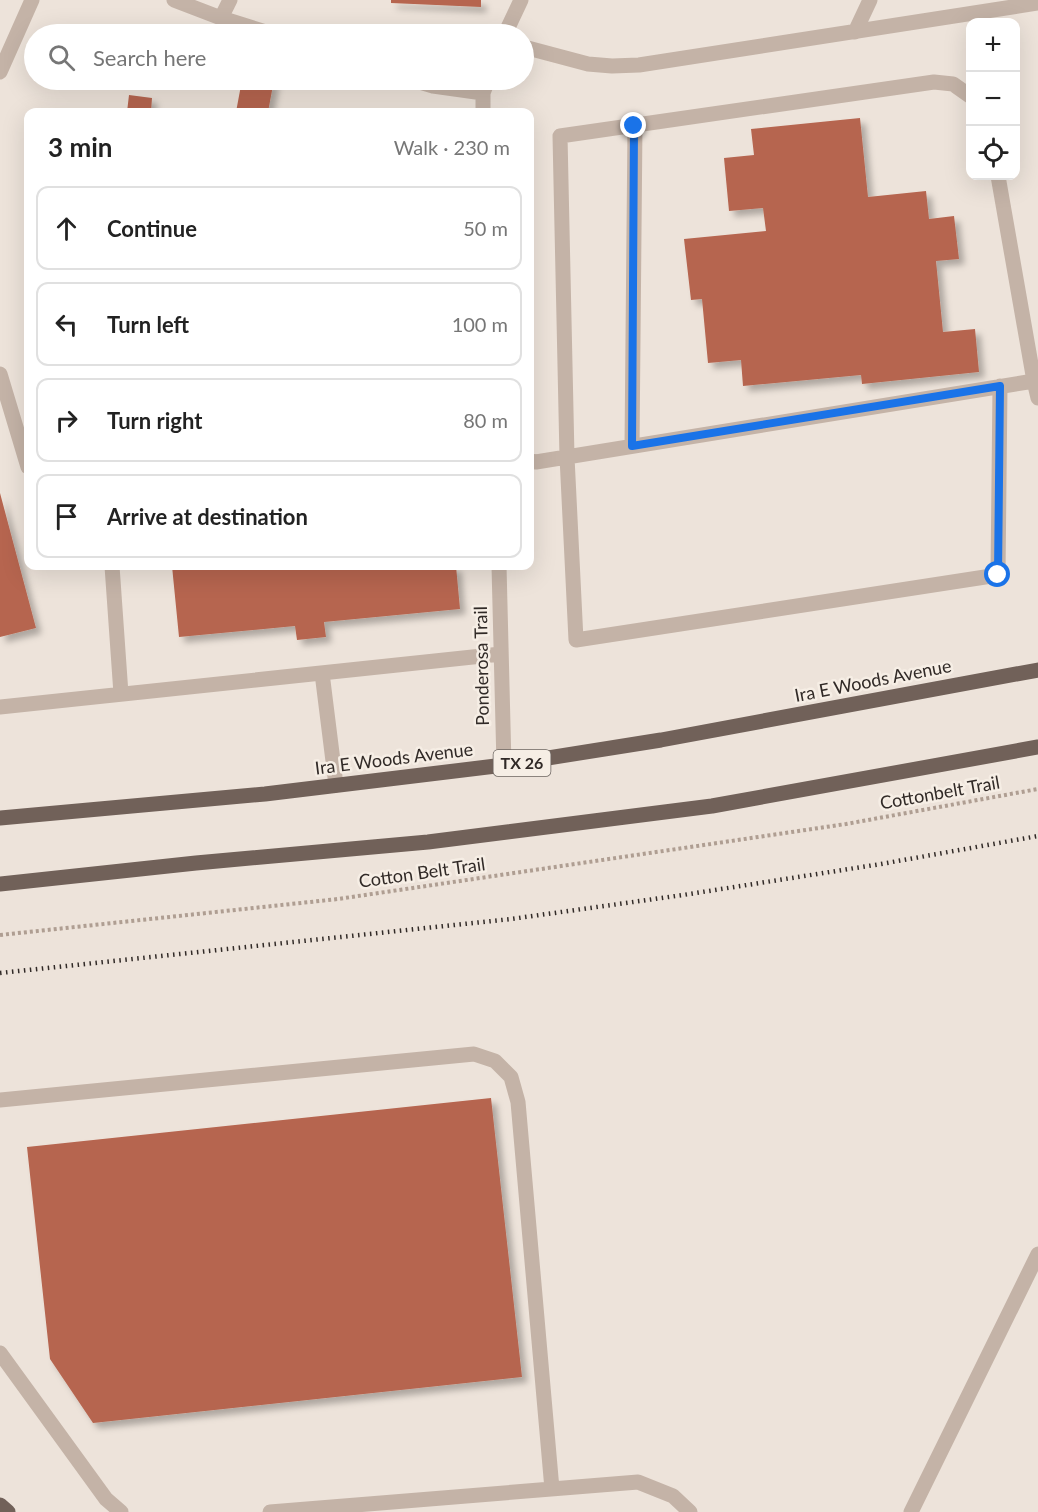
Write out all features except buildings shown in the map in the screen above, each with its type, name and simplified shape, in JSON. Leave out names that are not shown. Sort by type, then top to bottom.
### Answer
[{"type":"main road","name":"Ira E Woods Avenue","points":[[0,818],[265,794],[504,765],[673,738],[1038,670]]},
{"type":"main road","points":[[0,884],[428,842],[712,806],[1038,747]]},
{"type":"main road","points":[[0,1504],[8,1512]]},
{"type":"street","points":[[0,72],[32,0]]},
{"type":"street","points":[[174,0],[240,24]]},
{"type":"street","points":[[221,18],[230,0]]},
{"type":"street","points":[[510,24],[521,0]]},
{"type":"street","points":[[855,32],[870,0]]},
{"type":"street","points":[[534,50],[588,64],[630,66],[1038,3]]},
{"type":"street","points":[[966,93],[952,84],[934,82],[560,136],[567,456],[576,640],[998,575],[1000,386]]},
{"type":"street","points":[[483,108],[485,90]]},
{"type":"street","points":[[632,446],[634,126]]},
{"type":"street","points":[[999,180],[1031,331],[1034,381],[1038,398]]},
{"type":"street","points":[[0,374],[24,454]]},
{"type":"street","points":[[534,462],[1034,381]]},
{"type":"street","points":[[112,570],[121,694]]},
{"type":"street","name":"Ponderosa Trail","points":[[499,570],[504,765]]},
{"type":"street","points":[[0,707],[501,654]]},
{"type":"street","points":[[322,673],[336,785]]},
{"type":"street","points":[[0,1100],[474,1054],[495,1061],[511,1077],[518,1102],[552,1489]]},
{"type":"street","points":[[912,1512],[1038,1254]]},
{"type":"street","points":[[0,1353],[106,1499],[121,1512]]},
{"type":"street","points":[[270,1512],[638,1482],[673,1496],[690,1512]]},
{"type":"path","name":"Cottonbelt Trail","points":[[846,824],[1038,789]]},
{"type":"path","name":"Cotton Belt Trail","points":[[0,934],[338,899],[846,824]]},
{"type":"railway","points":[[0,973],[511,919],[881,864],[1038,836]]},
{"type":"route","points":[[634,126],[632,446],[1000,386],[998,575]]}]
